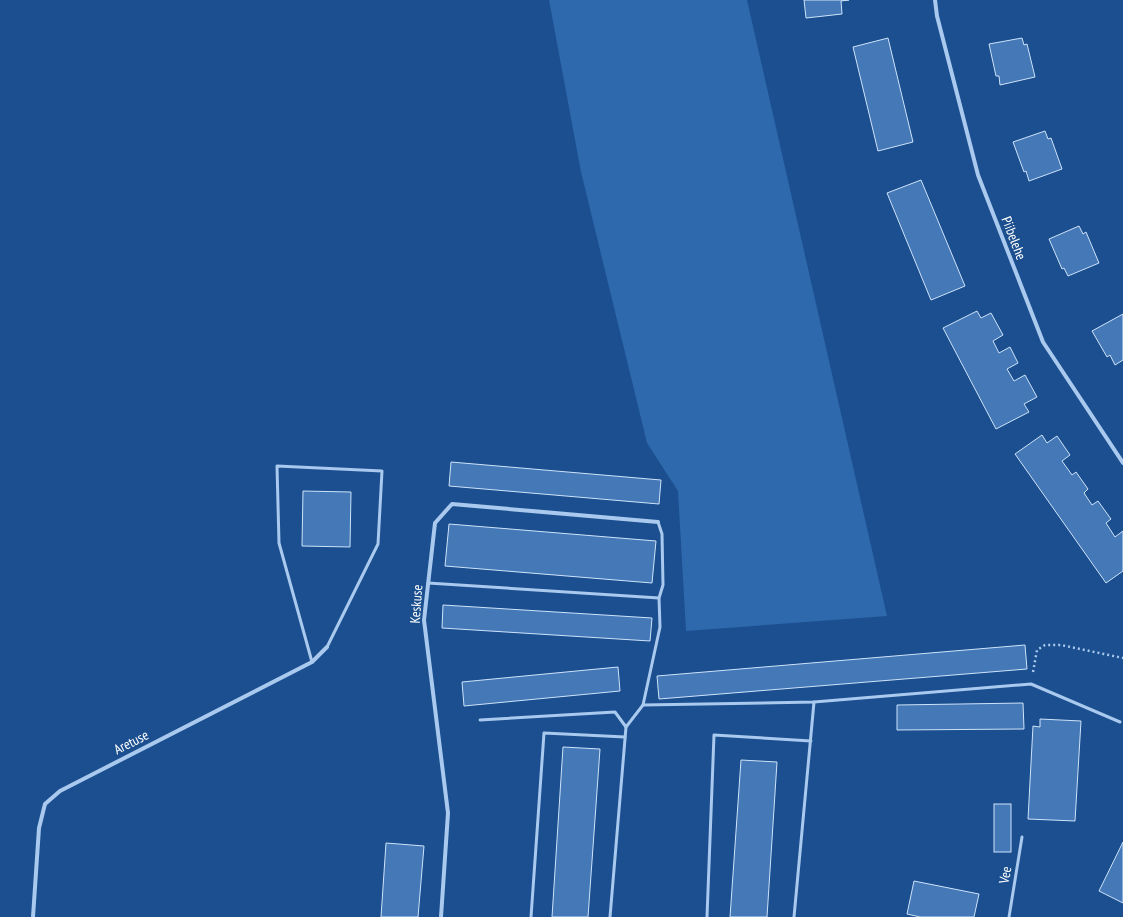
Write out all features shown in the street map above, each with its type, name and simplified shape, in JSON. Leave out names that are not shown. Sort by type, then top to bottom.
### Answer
[{"type":"street","name":"Piibelehe","points":[[935,0],[937,16],[978,175],[1043,342],[1123,463]]},
{"type":"street","name":"Keskuse","points":[[441,917],[448,813],[424,620],[434,522],[452,504],[658,522]]},
{"type":"street","name":"Aretuse","points":[[33,917],[40,828],[45,804],[60,791],[312,662],[327,647]]},
{"type":"lane","points":[[312,662],[279,543],[277,466],[382,470],[378,544],[327,647]]},
{"type":"lane","points":[[610,917],[626,727],[643,705],[660,627],[659,598],[663,585],[662,534],[658,522]]},
{"type":"lane","points":[[428,583],[659,598]]},
{"type":"lane","points":[[643,705],[814,702],[1031,684],[1120,722]]},
{"type":"lane","points":[[794,917],[814,702]]},
{"type":"lane","points":[[480,720],[615,712],[626,727]]},
{"type":"lane","points":[[531,917],[544,733],[625,737]]},
{"type":"lane","points":[[707,917],[714,735],[811,741]]},
{"type":"lane","name":"Vee","points":[[1009,917],[1022,836]]},
{"type":"path","points":[[1020,686],[1032,673],[1037,650],[1045,645],[1061,645],[1123,658]]},
{"type":"shaded area","points":[[549,0],[747,0],[887,616],[686,631],[678,491],[647,443],[581,172]]},
{"type":"building","points":[[804,0],[849,0],[841,1],[842,14],[806,18]]},
{"type":"building","points":[[888,38],[913,142],[878,151],[853,47]]},
{"type":"building","points":[[1022,38],[1024,45],[1027,44],[1035,77],[1000,85],[999,76],[996,76],[989,44]]},
{"type":"building","points":[[1045,131],[1048,139],[1051,138],[1062,169],[1029,181],[1026,171],[1024,172],[1013,142]]},
{"type":"building","points":[[921,180],[965,286],[931,300],[887,193]]},
{"type":"building","points":[[1079,226],[1083,234],[1086,232],[1099,263],[1068,276],[1064,268],[1062,269],[1049,239]]},
{"type":"building","points":[[977,311],[981,318],[991,313],[1003,335],[993,341],[999,353],[1010,347],[1018,363],[1007,369],[1014,381],[1025,375],[1037,397],[1024,404],[1029,412],[996,429],[943,328]]},
{"type":"building","points":[[1123,314],[1123,360],[1115,365],[1110,355],[1107,357],[1092,331]]},
{"type":"building","points":[[1042,435],[1047,443],[1057,436],[1070,455],[1062,461],[1072,475],[1076,472],[1088,489],[1084,493],[1092,505],[1098,501],[1111,519],[1106,523],[1115,537],[1123,531],[1123,571],[1106,583],[1015,454]]},
{"type":"building","points":[[451,462],[661,480],[659,504],[449,486]]},
{"type":"building","points":[[303,491],[351,492],[350,547],[302,546]]},
{"type":"building","points":[[449,524],[656,541],[652,583],[445,566]]},
{"type":"building","points":[[443,605],[652,618],[650,641],[442,628]]},
{"type":"building","points":[[1025,645],[1027,669],[659,699],[657,676]]},
{"type":"building","points":[[618,667],[620,691],[464,706],[462,682]]},
{"type":"building","points":[[1023,703],[1024,729],[897,730],[897,705]]},
{"type":"building","points":[[1040,719],[1081,721],[1075,821],[1028,819],[1033,726],[1040,727]]},
{"type":"building","points":[[563,747],[600,749],[588,917],[552,917]]},
{"type":"building","points":[[741,760],[777,762],[767,917],[730,917]]},
{"type":"building","points":[[994,804],[1011,804],[1011,852],[994,852]]},
{"type":"building","points":[[1123,842],[1123,903],[1099,891]]},
{"type":"building","points":[[386,843],[424,846],[418,917],[381,917]]},
{"type":"building","points":[[914,881],[979,894],[974,917],[920,917],[907,914]]}]
